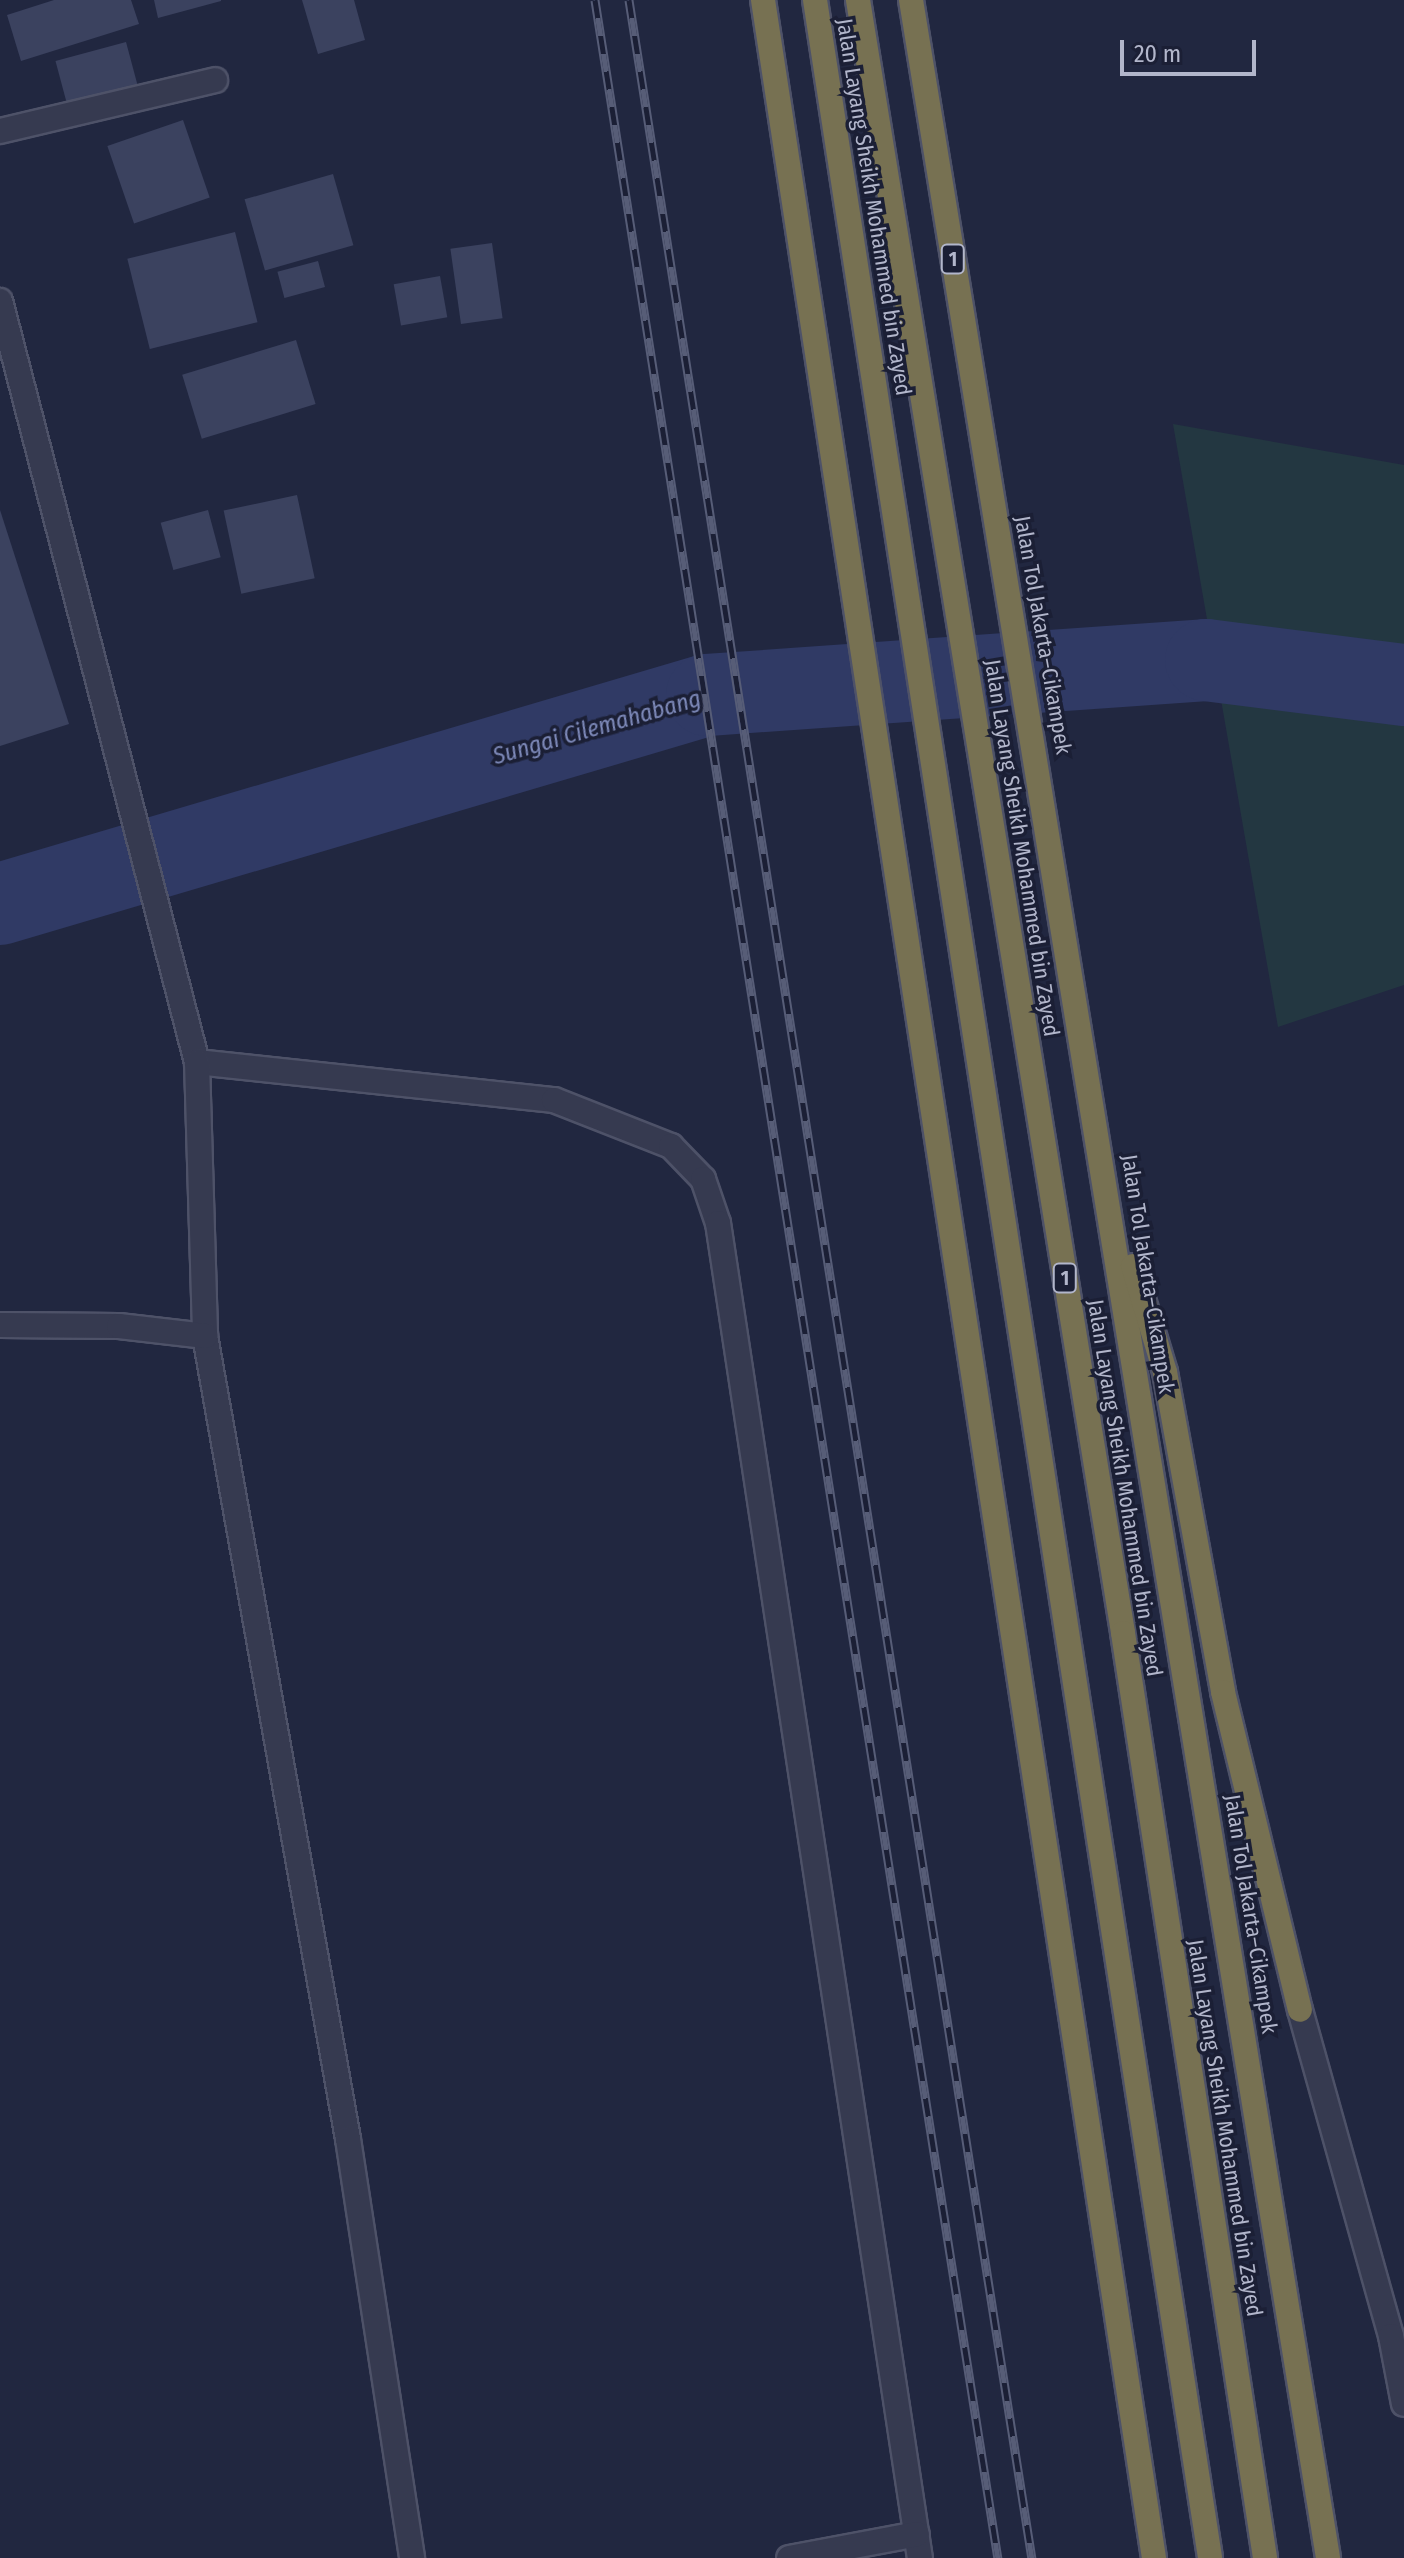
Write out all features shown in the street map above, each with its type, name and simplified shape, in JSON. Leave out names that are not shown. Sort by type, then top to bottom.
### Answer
[{"type":"highway","points":[[763,0],[900,867],[1154,2558]]},
{"type":"highway","name":"Jalan Layang Sheikh Mohammed bin Zayed","points":[[815,0],[1210,2558]]},
{"type":"highway","name":"Jalan Layang Sheikh Mohammed bin Zayed","points":[[858,0],[1120,1617],[1265,2558]]},
{"type":"highway","name":"Jalan Tol Jakarta–Cikampek","points":[[911,0],[1041,774],[1328,2558]]},
{"type":"highway","points":[[1105,1171],[1165,1372],[1223,1692],[1300,2010]]},
{"type":"street","points":[[0,131],[215,80]]},
{"type":"street","points":[[0,301],[115,764],[197,1062],[206,1194],[205,1336],[348,2139],[412,2558]]},
{"type":"street","points":[[197,1062],[554,1100],[671,1146],[703,1179],[718,1223],[918,2546],[789,2558]]},
{"type":"street","points":[[0,1325],[119,1326],[205,1336]]},
{"type":"street","points":[[1300,2010],[1391,2336],[1404,2404]]},
{"type":"shaded area","points":[[1173,424],[1404,465],[1404,985],[1278,1027]]},
{"type":"building","points":[[54,0],[131,0],[139,24],[21,61],[7,15]]},
{"type":"building","points":[[154,0],[221,0],[221,1],[158,18]]},
{"type":"building","points":[[302,0],[354,0],[365,40],[318,54]]},
{"type":"building","points":[[126,42],[139,91],[69,110],[55,61]]},
{"type":"building","points":[[183,120],[210,198],[134,224],[107,146]]},
{"type":"building","points":[[333,174],[353,245],[265,270],[245,199]]},
{"type":"building","points":[[235,232],[257,322],[150,349],[127,259]]},
{"type":"building","points":[[492,243],[503,318],[461,324],[450,249]]},
{"type":"building","points":[[318,261],[325,287],[284,298],[277,272]]},
{"type":"building","points":[[440,276],[447,317],[401,326],[394,284]]},
{"type":"building","points":[[296,340],[316,404],[202,439],[182,375]]},
{"type":"building","points":[[297,495],[315,578],[241,594],[224,511]]},
{"type":"building","points":[[0,510],[69,724],[0,746]]},
{"type":"building","points":[[208,510],[221,557],[173,570],[161,523]]},
{"type":"waterway","name":"Sungai Cilemahabang","points":[[0,904],[707,695],[1206,660],[1404,685]]},
{"type":"railway","points":[[595,0],[998,2558]]},
{"type":"railway","points":[[629,0],[1032,2558]]}]
